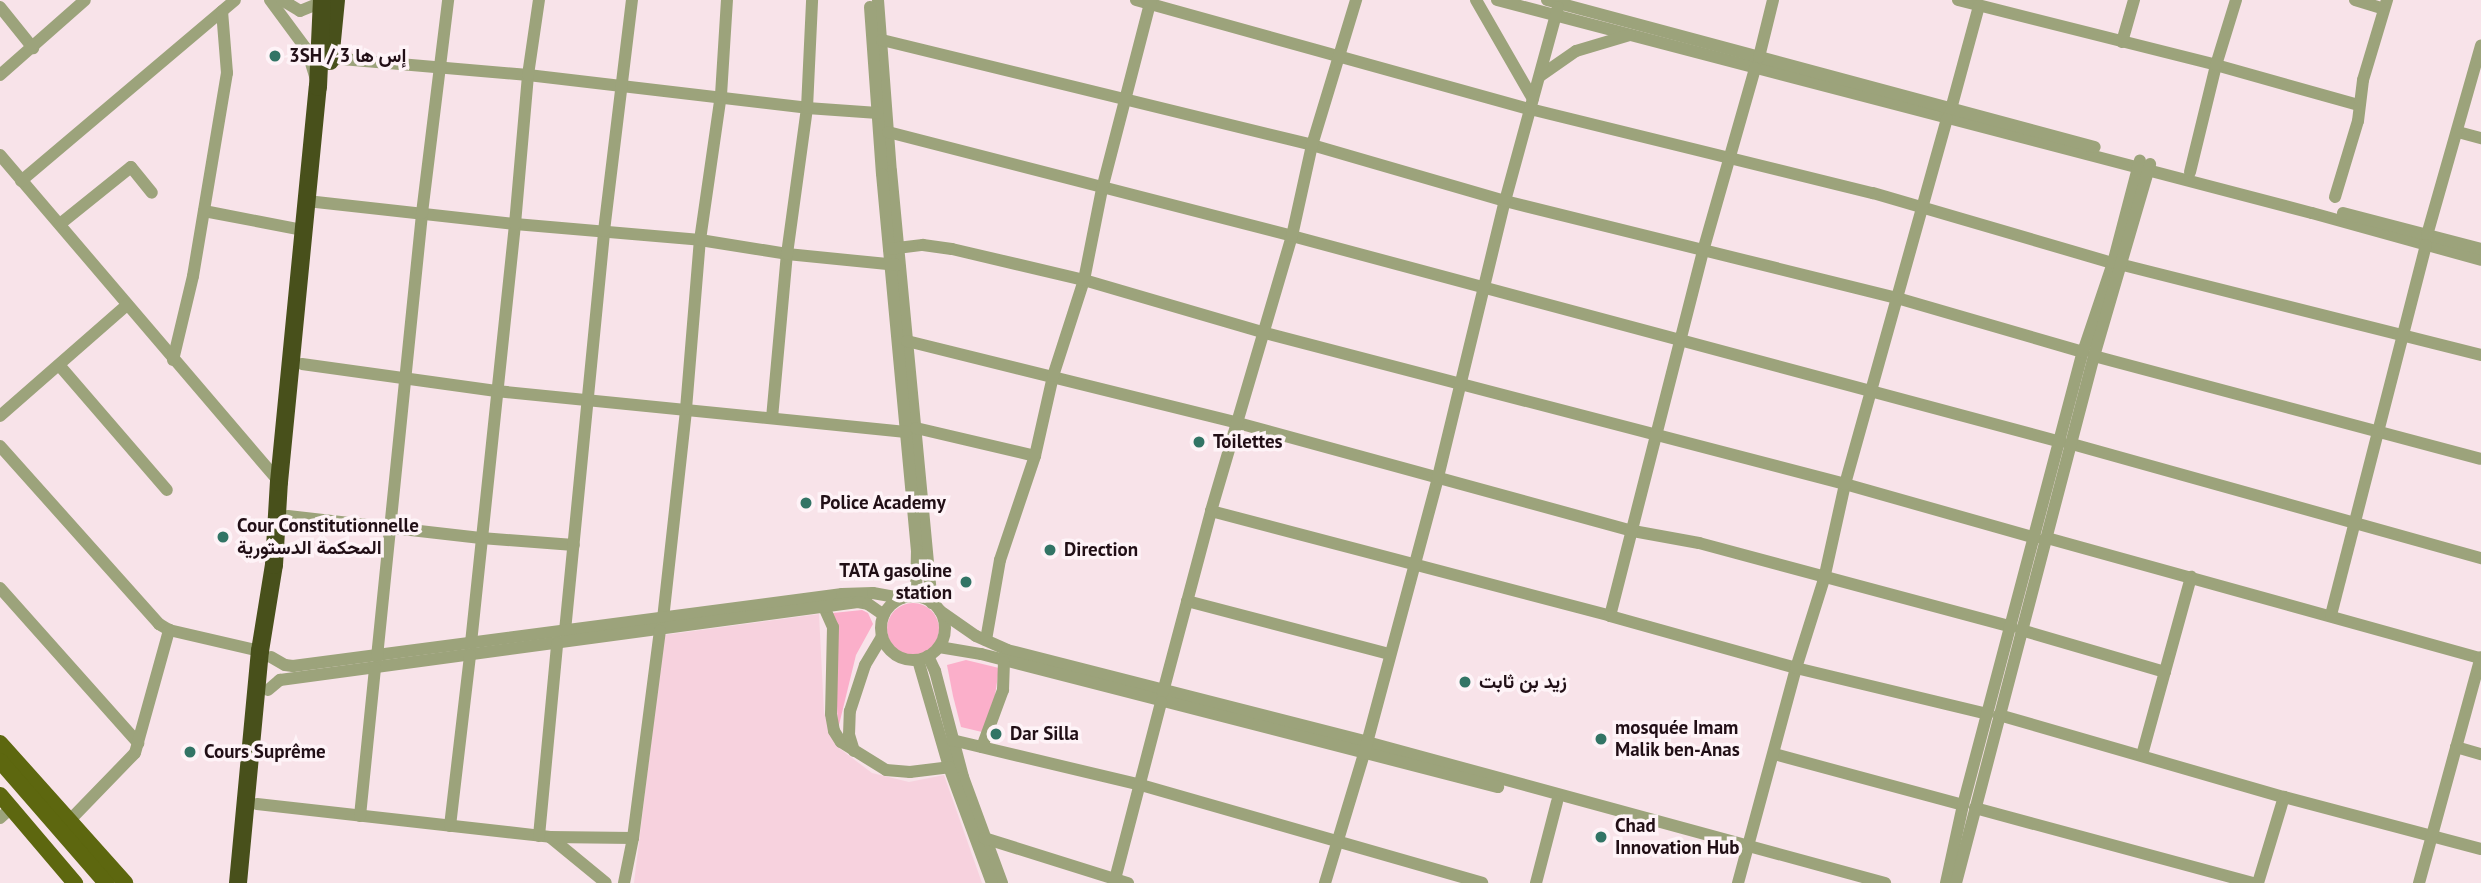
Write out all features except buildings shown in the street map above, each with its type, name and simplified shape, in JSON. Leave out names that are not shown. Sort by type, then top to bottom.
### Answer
[{"type":"highway","points":[[238,883],[274,565],[279,482],[326,1]]},
{"type":"highway","points":[[250,883],[268,690],[265,654],[288,516],[330,58],[326,1]]},
{"type":"main road","points":[[0,744],[125,883]]},
{"type":"main road","points":[[1,767],[94,883]]},
{"type":"main road","points":[[1,767],[106,883]]},
{"type":"main road","points":[[0,795],[5,813],[75,883]]},
{"type":"street","points":[[0,75],[85,0]]},
{"type":"street","points":[[21,181],[235,0]]},
{"type":"street","points":[[270,0],[307,50],[318,87]]},
{"type":"street","points":[[282,0],[300,11],[326,1]]},
{"type":"street","points":[[360,816],[422,213],[448,0]]},
{"type":"street","points":[[450,826],[515,224],[528,75],[539,0]]},
{"type":"street","points":[[565,631],[604,231],[624,85],[632,0]]},
{"type":"street","points":[[624,883],[633,838],[662,625],[686,409],[700,240],[721,95],[727,0]]},
{"type":"street","points":[[772,418],[787,254],[807,108],[813,0]]},
{"type":"street","points":[[870,0],[878,113],[894,248]]},
{"type":"street","points":[[878,0],[895,265],[911,430],[936,607],[945,629],[939,647],[923,658],[900,657],[892,652],[883,637]]},
{"type":"street","points":[[1136,0],[1339,56],[1922,207],[2118,264],[2481,355]]},
{"type":"street","points":[[984,838],[1119,882],[1186,601],[1210,512],[1265,333],[1292,236],[1312,145],[1356,0]]},
{"type":"street","points":[[1476,0],[1531,104]]},
{"type":"street","points":[[1497,0],[1554,6],[2427,240],[2481,249]]},
{"type":"street","points":[[1610,615],[1703,251],[1773,0]]},
{"type":"street","points":[[1958,0],[2216,65],[2358,105]]},
{"type":"street","points":[[2122,42],[2134,0]]},
{"type":"street","points":[[2190,172],[2216,65],[2236,0]]},
{"type":"street","points":[[2335,197],[2358,121],[2358,105],[2386,5],[2354,0]]},
{"type":"street","points":[[986,640],[1000,560],[1035,456],[1053,376],[1084,280],[1102,188],[1150,2]]},
{"type":"street","points":[[1554,6],[1633,34],[1731,55]]},
{"type":"street","points":[[1325,883],[1365,748],[1438,477],[1505,201],[1539,76],[1554,6]]},
{"type":"street","points":[[1738,883],[1796,668],[1824,579],[1845,484],[1979,6]]},
{"type":"street","points":[[0,7],[33,48]]},
{"type":"street","points":[[173,360],[193,275],[227,73],[222,11]]},
{"type":"street","points":[[1539,76],[1576,51],[1633,34]]},
{"type":"street","points":[[882,40],[1312,145],[1505,201],[1897,298],[2089,354],[2481,459]]},
{"type":"street","points":[[2331,615],[2381,432],[2427,240],[2481,46]]},
{"type":"street","points":[[330,58],[528,75],[721,95],[807,108],[878,113]]},
{"type":"street","points":[[888,132],[1872,390],[2481,558]]},
{"type":"street","points":[[2458,132],[2481,138]]},
{"type":"street","points":[[0,155],[279,482]]},
{"type":"street","points":[[2144,164],[2190,172],[2427,240],[2481,260]]},
{"type":"street","points":[[1946,883],[1994,715],[2089,354],[2118,264],[2144,164]]},
{"type":"street","points":[[60,224],[131,167],[152,193]]},
{"type":"street","points":[[316,202],[515,224],[700,240],[787,254],[895,265]]},
{"type":"street","points":[[204,211],[303,230]]},
{"type":"street","points":[[894,248],[923,245],[952,248],[1084,280],[1265,333],[2191,576],[2481,657],[2420,883]]},
{"type":"street","points":[[895,265],[907,341],[918,550],[916,596]]},
{"type":"street","points":[[0,416],[127,305]]},
{"type":"street","points":[[907,341],[1238,423],[1633,531],[1699,543],[2165,672]]},
{"type":"street","points":[[302,364],[496,391],[911,430],[1035,456]]},
{"type":"street","points":[[59,365],[167,489]]},
{"type":"street","points":[[0,446],[151,616],[169,630],[265,654],[293,666],[376,662]]},
{"type":"street","points":[[1210,512],[1610,615],[1796,668],[1994,715],[2284,797],[2481,849]]},
{"type":"street","points":[[288,516],[481,538],[574,545]]},
{"type":"street","points":[[2142,755],[2191,576]]},
{"type":"street","points":[[0,588],[138,743]]},
{"type":"street","points":[[470,649],[557,644],[857,592],[902,598],[916,596],[986,640],[1007,650],[1162,697]]},
{"type":"street","points":[[854,751],[849,735],[850,711],[865,664],[883,637],[884,615],[902,598]]},
{"type":"street","points":[[1186,601],[1389,654]]},
{"type":"street","points":[[268,690],[280,680],[565,631],[662,625],[858,602],[868,604],[884,615]]},
{"type":"street","points":[[824,607],[832,627],[834,645],[832,722],[841,742],[876,765],[899,772],[949,767]]},
{"type":"street","points":[[70,820],[135,752],[169,630]]},
{"type":"street","points":[[544,836],[557,644]]},
{"type":"street","points":[[939,647],[1162,697],[1365,748],[1851,883]]},
{"type":"street","points":[[923,658],[935,671],[952,740],[984,838],[1002,883]]},
{"type":"street","points":[[923,658],[949,767],[992,883]]},
{"type":"street","points":[[982,747],[1003,690],[1004,662]]},
{"type":"street","points":[[952,740],[1141,785],[1482,883]]},
{"type":"street","points":[[2456,747],[2481,754]]},
{"type":"street","points":[[1365,748],[1747,852],[1885,883]]},
{"type":"street","points":[[1774,754],[2255,883],[2284,797]]},
{"type":"street","points":[[1536,883],[1557,802]]},
{"type":"street","points":[[257,804],[544,836],[633,838]]},
{"type":"street","points":[[1956,883],[1969,807]]},
{"type":"street","points":[[544,836],[606,883]]},
{"type":"shaded area","points":[[913,603],[923,605],[931,611],[937,619],[937,639],[931,647],[923,653],[913,655],[903,653],[895,647],[889,639],[887,629],[889,619],[895,611],[903,605]]},
{"type":"shaded area","points":[[862,610],[868,613],[873,624],[856,655],[838,729],[833,613]]},
{"type":"shaded area","points":[[819,614],[824,713],[839,748],[872,773],[909,782],[944,775],[982,883],[634,883],[664,635]]},
{"type":"shaded area","points":[[966,660],[999,668],[995,696],[982,732],[961,727],[953,696],[947,665]]},
{"type":"place","name":"3SH / 3 إس ها","points":[[275,56]]},
{"type":"place","name":"Toilettes","points":[[1199,442]]},
{"type":"place","name":"Police Academy","points":[[806,503]]},
{"type":"place","name":"Cour Constitutionnelle المحكمة الدستورية","points":[[223,537]]},
{"type":"place","name":"Direction","points":[[1050,550]]},
{"type":"place","name":"TATA gasoline station","points":[[966,582]]},
{"type":"place","name":"زيد بن ثابت","points":[[1465,682]]},
{"type":"place","name":"Dar Silla","points":[[996,734]]},
{"type":"place","name":"mosquée Imam Malik ben-Anas","points":[[1601,739]]},
{"type":"place","name":"Cours Suprême","points":[[190,752]]},
{"type":"place","name":"Chad Innovation Hub","points":[[1601,837]]}]
